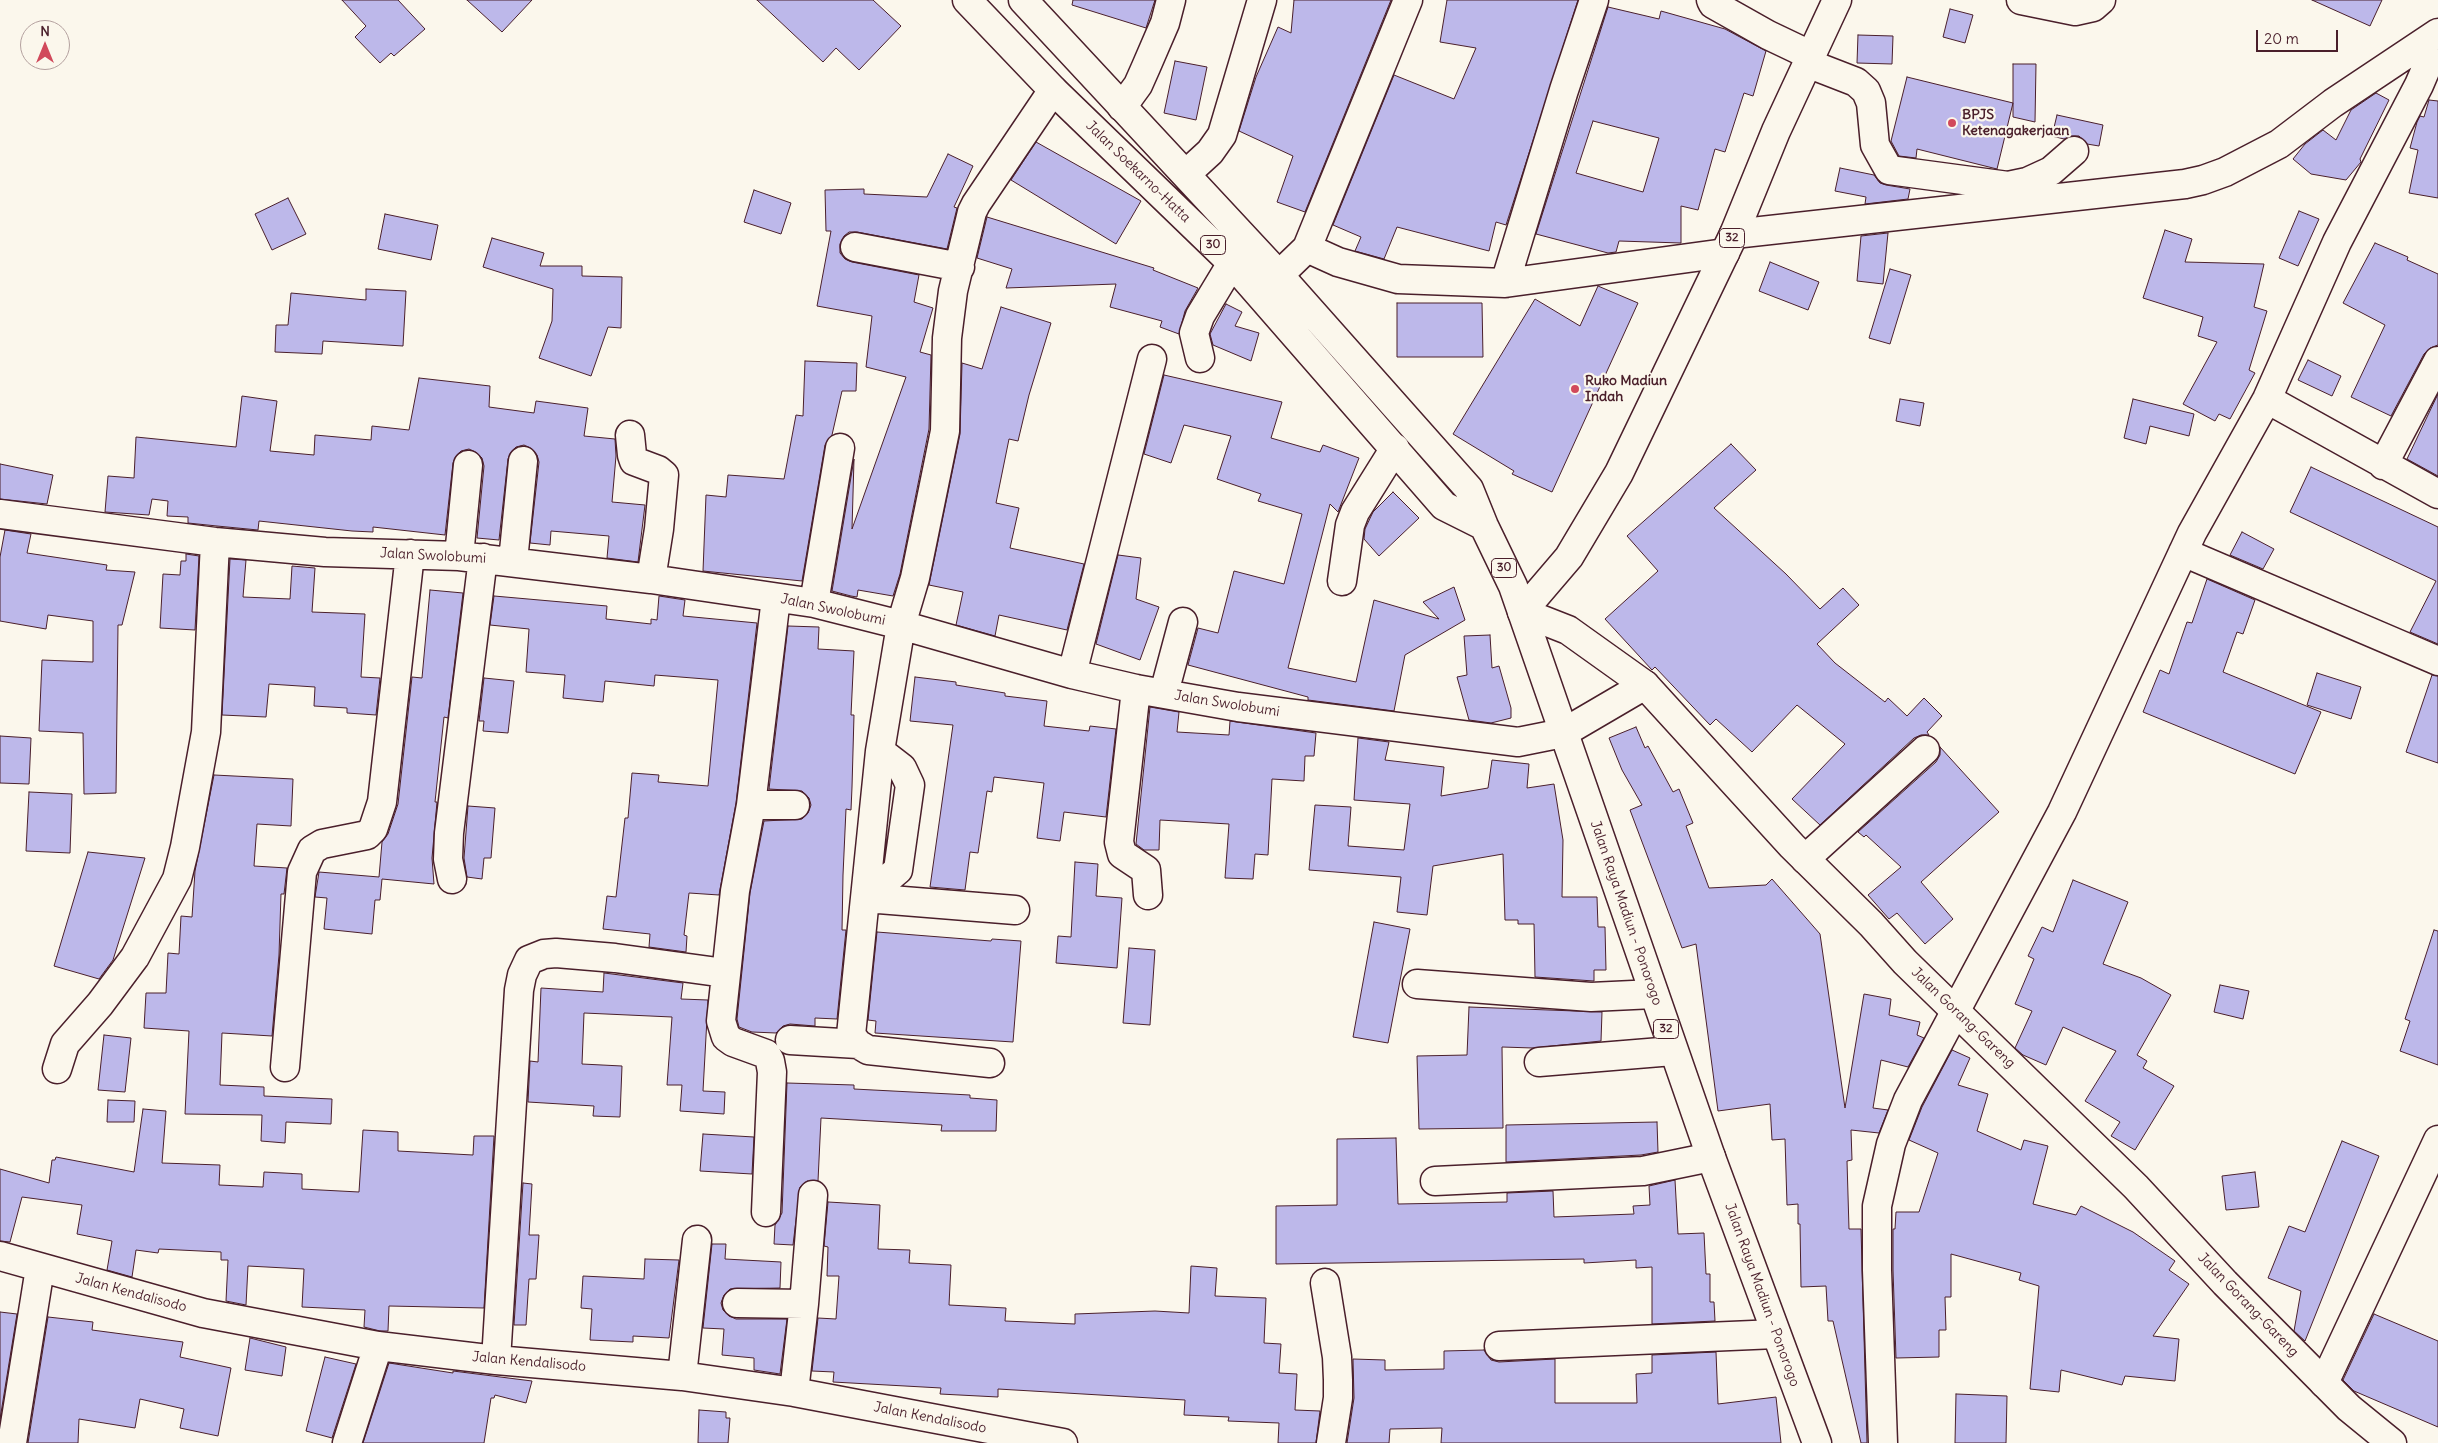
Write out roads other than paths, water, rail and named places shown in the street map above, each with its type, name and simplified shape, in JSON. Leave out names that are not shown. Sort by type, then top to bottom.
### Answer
[{"type":"main road","name":"Jalan Soekarno-Hatta","points":[[967,0],[1053,90],[1232,264],[1444,506],[1484,526]]},
{"type":"main road","name":"30","points":[[1023,0],[1279,275],[1469,489],[1484,526]]},
{"type":"main road","points":[[1122,107],[1138,85],[1165,23],[1171,0]]},
{"type":"main road","points":[[1186,174],[1210,152],[1222,135],[1262,0]]},
{"type":"main road","points":[[1279,275],[1307,248],[1408,0]]},
{"type":"main road","points":[[1505,284],[1564,90],[1594,0]]},
{"type":"main road","points":[[1712,0],[1714,4],[1809,59],[1856,82],[1866,90],[1871,103],[1875,146],[1889,170],[2008,186],[2027,182],[2051,171],[2074,151]]},
{"type":"main road","name":"32","points":[[1522,612],[1568,557],[1619,473],[1730,244],[1809,59],[1837,0]]},
{"type":"main road","points":[[2022,0],[2075,11],[2092,6],[2101,0]]},
{"type":"main road","points":[[1307,248],[1338,262],[1398,279],[1505,284],[1730,244],[2203,180],[2225,172],[2279,144],[2333,103],[2438,33]]},
{"type":"main road","points":[[1883,1443],[1876,1270],[1876,1206],[1891,1144],[1908,1100],[2062,812],[2183,552],[2267,399],[2337,242],[2428,88],[2438,41]]},
{"type":"main road","points":[[866,891],[885,881],[898,870],[910,785],[902,768],[880,751],[901,625],[916,578],[945,430],[947,338],[953,291],[972,212],[1053,90]]},
{"type":"main road","points":[[855,247],[960,267]]},
{"type":"main road","points":[[1200,358],[1194,333],[1200,316],[1232,264]]},
{"type":"main road","points":[[1072,674],[1152,359]]},
{"type":"main road","points":[[2383,465],[2438,361]]},
{"type":"main road","points":[[2267,399],[2438,494]]},
{"type":"main road","points":[[630,435],[634,461],[658,470],[664,475],[652,578]]},
{"type":"main road","points":[[814,604],[840,448]]},
{"type":"main road","points":[[1342,581],[1350,525],[1355,512],[1395,448]]},
{"type":"main road","points":[[513,561],[523,461]]},
{"type":"main road","points":[[452,880],[448,859],[449,833],[470,557],[468,465]]},
{"type":"main road","name":"Jalan Swolobumi","points":[[0,514],[215,542],[325,552],[470,557],[652,578],[814,604],[901,625],[1072,674],[1136,689],[1238,708],[1518,742],[1563,733],[1645,685]]},
{"type":"main road","name":"Jalan Raya Madiun - Ponorogo","points":[[1484,526],[1513,586],[1673,1051],[1817,1443]]},
{"type":"main road","points":[[57,1069],[65,1044],[100,1004],[135,957],[177,879],[186,847],[206,732],[215,542]]},
{"type":"main road","points":[[2183,552],[2438,661]]},
{"type":"main road","points":[[285,1067],[302,872],[312,850],[322,844],[368,835],[373,829],[382,802],[410,554]]},
{"type":"main road","points":[[766,1212],[772,1072],[770,1061],[766,1054],[732,1042],[726,1037],[721,1021],[735,891],[751,805],[776,598]]},
{"type":"main road","name":"Jalan Gorang-Gareng","points":[[1522,612],[1568,630],[1645,685],[1805,859],[2129,1180],[2225,1283],[2349,1408],[2392,1443]]},
{"type":"main road","points":[[1164,693],[1183,622]]},
{"type":"main road","points":[[1136,689],[1119,842],[1122,854],[1146,870],[1148,895]]},
{"type":"main road","points":[[1805,859],[1925,750]]},
{"type":"main road","points":[[751,805],[795,806]]},
{"type":"main road","points":[[866,891],[1015,910]]},
{"type":"main road","points":[[866,891],[851,1035],[858,1044],[868,1050],[990,1063]]},
{"type":"main road","points":[[496,1360],[519,990],[522,975],[529,960],[544,954],[566,954],[615,958],[725,973]]},
{"type":"main road","points":[[1417,984],[1591,997],[1654,994]]},
{"type":"main road","points":[[790,1040],[858,1044]]},
{"type":"main road","points":[[1539,1062],[1673,1051]]},
{"type":"main road","points":[[2324,1383],[2438,1140]]},
{"type":"main road","points":[[1435,1181],[1643,1171],[1711,1157]]},
{"type":"main road","points":[[794,1392],[804,1304],[813,1195]]},
{"type":"main road","points":[[682,1376],[697,1240]]},
{"type":"main road","name":"Jalan Kendalisodo","points":[[0,1256],[203,1312],[378,1346],[496,1360],[682,1376],[794,1392],[1063,1443]]},
{"type":"main road","points":[[12,1443],[40,1268]]},
{"type":"main road","points":[[1325,1283],[1337,1357],[1338,1380],[1338,1398],[1330,1443]]},
{"type":"main road","points":[[737,1303],[804,1304]]},
{"type":"main road","points":[[1499,1346],[1776,1334]]},
{"type":"main road","points":[[347,1443],[378,1346]]},
{"type":"place","name":"BPJS Ketenagakerjaan","points":[[1952,123]]},
{"type":"place","name":"Ruko Madiun Indah","points":[[1575,389]]}]
